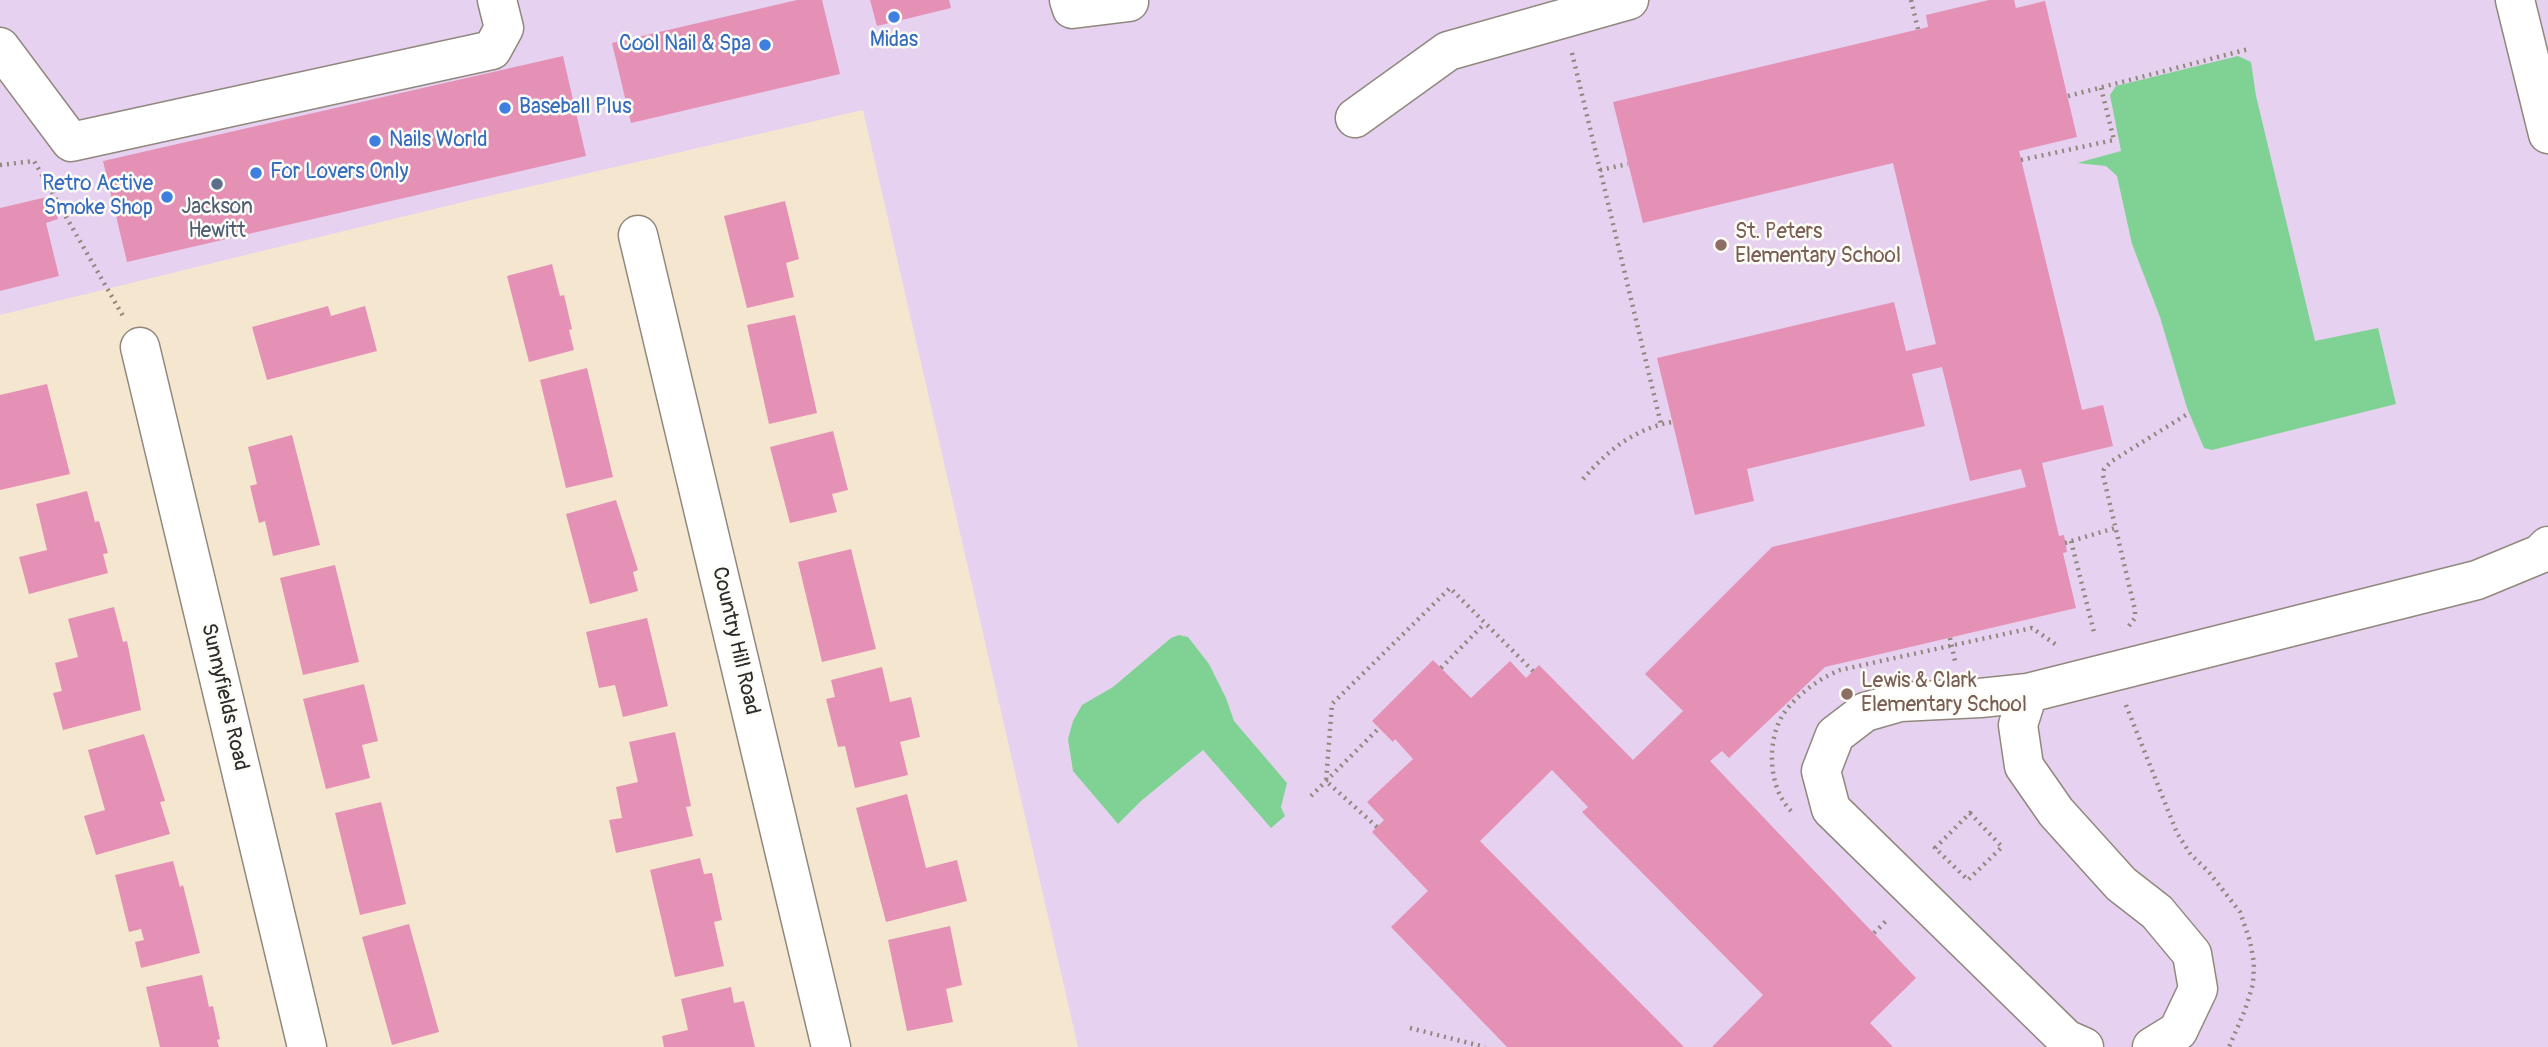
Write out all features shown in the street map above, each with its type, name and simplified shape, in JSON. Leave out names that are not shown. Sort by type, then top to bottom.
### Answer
[{"type":"street","points":[[0,47],[71,142],[492,50],[504,28],[497,0]]},
{"type":"street","points":[[1069,0],[1072,9],[1129,2]]},
{"type":"street","points":[[1355,118],[1448,51],[1629,0]]},
{"type":"street","points":[[2515,0],[2548,134]]},
{"type":"street","name":"Country Hill Road","points":[[638,235],[831,1047]]},
{"type":"street","name":"Sunnyfields Road","points":[[140,347],[307,1047]]},
{"type":"street","points":[[2084,1047],[2066,1039],[1831,809],[1821,771],[1835,735],[1865,712],[1900,702],[1980,698],[2028,692],[2477,580],[2540,554],[2548,546]]},
{"type":"street","points":[[2028,692],[2018,725],[2024,766],[2056,812],[2121,884],[2157,912],[2192,954],[2197,989],[2178,1031],[2152,1047]]},
{"type":"path","points":[[1911,0],[1918,29]]},
{"type":"path","points":[[1561,19],[1575,66],[1661,424]]},
{"type":"path","points":[[2068,96],[2249,49]]},
{"type":"path","points":[[2021,160],[2114,140],[2101,88]]},
{"type":"path","points":[[0,165],[34,161],[140,347]]},
{"type":"path","points":[[1600,170],[1628,164]]},
{"type":"path","points":[[2126,630],[2135,618],[2134,610],[2103,475],[2104,469],[2112,461],[2189,413]]},
{"type":"path","points":[[1583,479],[1610,450],[1625,439],[1672,422]]},
{"type":"path","points":[[2095,637],[2068,542],[2115,528]]},
{"type":"path","points":[[1326,781],[1332,704],[1450,588],[1534,671]]},
{"type":"path","points":[[1441,668],[1486,624]]},
{"type":"path","points":[[1793,814],[1784,804],[1773,775],[1776,732],[1783,715],[1821,678],[1840,670],[2032,628],[2058,646]]},
{"type":"path","points":[[2083,640],[2104,635]]},
{"type":"path","points":[[1950,638],[1957,669]]},
{"type":"path","points":[[2046,649],[2071,643]]},
{"type":"path","points":[[2122,693],[2177,833],[2191,855],[2208,871],[2240,912],[2250,941],[2254,963],[2253,984],[2229,1047]]},
{"type":"path","points":[[1311,796],[1379,728]]},
{"type":"path","points":[[1326,781],[1377,827]]},
{"type":"path","points":[[1970,813],[2003,847],[1968,880],[1935,848],[1970,813]]},
{"type":"path","points":[[1410,1028],[1485,1047]]},
{"type":"shaded area","points":[[0,0],[2548,0],[2548,1047],[1078,1047],[863,110],[463,202],[0,315]]},
{"type":"green space","points":[[2238,56],[2251,62],[2256,96],[2315,341],[2378,328],[2396,404],[2212,450],[2204,448],[2187,408],[2160,317],[2132,244],[2117,176],[2106,166],[2077,163],[2121,151],[2110,95],[2116,86]]},
{"type":"green space","points":[[1179,635],[1188,637],[1209,664],[1234,721],[1287,783],[1281,807],[1285,816],[1271,828],[1203,750],[1141,801],[1118,824],[1073,771],[1068,739],[1073,721],[1082,705],[1113,687],[1171,638]]},
{"type":"building","points":[[797,0],[822,0],[840,74],[631,123],[612,43]]},
{"type":"building","name":"Midas","points":[[870,0],[949,0],[951,8],[877,26]]},
{"type":"building","points":[[1989,0],[2014,0],[2016,8],[2045,1],[2077,137],[2019,151],[2082,410],[2103,405],[2113,446],[2042,463],[2059,536],[2064,535],[2067,552],[2063,553],[2076,608],[1825,667],[1729,758],[1722,751],[1710,761],[1916,978],[1870,1023],[1893,1047],[1712,1047],[1763,995],[1582,812],[1588,807],[1552,770],[1480,841],[1684,1047],[1507,1047],[1391,927],[1428,891],[1372,832],[1384,820],[1367,802],[1413,759],[1395,739],[1393,742],[1372,721],[1433,660],[1471,698],[1510,661],[1526,678],[1539,665],[1633,760],[1683,711],[1645,674],[1772,547],[2026,487],[2021,469],[1970,481],[1942,367],[1912,374],[1925,426],[1747,469],[1754,501],[1695,515],[1657,358],[1894,302],[1906,351],[1936,344],[1893,163],[1643,223],[1613,102],[1928,27],[1926,15]]},
{"type":"building","points":[[563,56],[586,156],[127,262],[103,161]]},
{"type":"building","points":[[51,196],[58,219],[46,223],[59,276],[0,291],[0,208]]},
{"type":"building","points":[[785,201],[799,259],[786,263],[794,297],[747,308],[724,216]]},
{"type":"building","points":[[552,264],[560,296],[564,295],[574,350],[529,362],[507,276]]},
{"type":"building","points":[[328,306],[331,316],[365,306],[377,351],[267,380],[252,327]]},
{"type":"building","points":[[795,315],[817,413],[769,424],[747,325]]},
{"type":"building","points":[[587,368],[613,477],[566,488],[540,380]]},
{"type":"building","points":[[47,384],[70,474],[0,490],[0,395]]},
{"type":"building","points":[[833,431],[848,490],[832,494],[837,512],[790,523],[770,447]]},
{"type":"building","points":[[292,435],[320,545],[273,556],[265,521],[259,523],[250,486],[257,484],[248,447]]},
{"type":"building","points":[[87,491],[95,522],[99,521],[108,553],[103,554],[108,573],[29,594],[19,557],[47,550],[36,504]]},
{"type":"building","points":[[616,500],[638,570],[633,572],[638,591],[590,604],[566,514]]},
{"type":"building","points":[[851,549],[876,649],[822,662],[798,562]]},
{"type":"building","points":[[335,565],[359,662],[303,675],[280,578]]},
{"type":"building","points":[[114,607],[123,642],[127,641],[141,710],[63,730],[53,693],[62,691],[55,663],[78,657],[68,619]]},
{"type":"building","points":[[647,618],[668,706],[623,717],[615,685],[599,688],[586,632]]},
{"type":"building","points":[[882,667],[890,702],[911,697],[920,737],[900,742],[908,775],[855,788],[845,746],[838,747],[826,699],[835,697],[831,680]]},
{"type":"building","points":[[364,684],[378,741],[362,745],[370,778],[326,789],[303,699]]},
{"type":"building","points":[[675,732],[691,806],[686,807],[693,836],[616,853],[609,820],[622,818],[616,787],[638,782],[629,742]]},
{"type":"building","points":[[144,734],[165,801],[160,802],[170,834],[96,855],[84,816],[105,810],[88,750]]},
{"type":"building","points":[[907,794],[926,868],[957,860],[967,901],[886,922],[856,808]]},
{"type":"building","points":[[381,802],[406,904],[360,915],[335,813]]},
{"type":"building","points":[[700,858],[704,874],[712,873],[722,920],[714,922],[724,966],[675,977],[650,870]]},
{"type":"building","points":[[173,861],[180,887],[183,885],[200,953],[141,968],[135,942],[144,940],[141,929],[129,932],[115,875]]},
{"type":"building","points":[[409,924],[439,1032],[392,1045],[362,937]]},
{"type":"building","points":[[950,926],[962,985],[946,989],[953,1022],[907,1031],[888,940]]},
{"type":"building","points":[[202,975],[209,1007],[213,1006],[220,1039],[217,1040],[219,1047],[160,1047],[146,987]]},
{"type":"building","points":[[731,987],[734,1003],[744,1001],[755,1047],[664,1047],[662,1036],[688,1030],[681,999]]},
{"type":"place","name":"Midas","points":[[894,17]]},
{"type":"place","name":"Cool Nail & Spa","points":[[765,45]]},
{"type":"place","name":"Baseball Plus","points":[[505,108]]},
{"type":"place","name":"Nails World","points":[[375,141]]},
{"type":"place","name":"For Lovers Only","points":[[256,173]]},
{"type":"place","name":"Jackson Hewitt","points":[[217,184]]},
{"type":"place","name":"Retro Active Smoke Shop","points":[[167,197]]},
{"type":"place","name":"St. Peters Elementary School","points":[[1721,245]]},
{"type":"place","name":"Lewis & Clark Elementary School","points":[[1847,694]]}]
